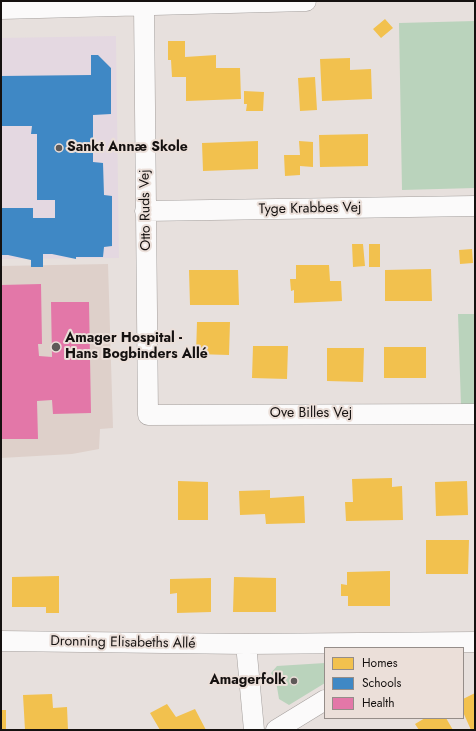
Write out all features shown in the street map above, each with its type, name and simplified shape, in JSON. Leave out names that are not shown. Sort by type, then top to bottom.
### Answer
[{"type":"street","points":[[1,9],[306,1]]},
{"type":"street","name":"Otto Ruds Vej","points":[[144,6],[148,415]]},
{"type":"street","name":"Tyge Krabbes Vej","points":[[146,212],[475,206]]},
{"type":"street","name":"Ove Billes Vej","points":[[148,415],[475,414]]},
{"type":"street","name":"Dronning Elisabeths Allé","points":[[1,641],[413,646],[475,642]]},
{"type":"street","points":[[246,644],[254,730]]},
{"type":"street","points":[[276,730],[324,701]]},
{"type":"shaded area","name":"Sankt Annæ Skole","points":[[116,36],[119,258],[1,259],[1,38]]},
{"type":"shaded area","name":"Amager Hospital - Hans Bogbinders Allé","points":[[108,264],[113,428],[100,429],[99,449],[72,454],[1,458],[1,266]]},
{"type":"green space","points":[[475,21],[475,188],[402,190],[399,23]]},
{"type":"green space","points":[[458,314],[475,314],[475,406],[461,406]]},
{"type":"green space","points":[[324,663],[324,684],[289,705],[279,699],[276,681],[271,673],[277,666]]},
{"type":"building: Homes","points":[[385,19],[393,28],[381,38],[373,29]]},
{"type":"building: Homes","points":[[168,41],[185,41],[185,57],[216,55],[216,68],[240,68],[241,99],[186,101],[186,77],[172,77],[171,60],[168,60]]},
{"type":"building: Homes","points":[[350,58],[350,70],[371,69],[372,99],[322,101],[320,59]]},
{"type":"building: Homes","points":[[315,77],[317,110],[300,111],[298,78]]},
{"type":"building: Homes","points":[[244,91],[264,92],[263,111],[246,111],[247,104],[244,104]]},
{"type":"building: Homes","points":[[368,134],[368,166],[320,167],[319,135]]},
{"type":"building: Homes","points":[[258,141],[258,169],[203,171],[202,143]]},
{"type":"building: Homes","points":[[299,141],[313,142],[313,167],[300,166],[300,175],[285,176],[284,155],[300,155]]},
{"type":"building: Homes","points":[[352,244],[363,244],[365,266],[353,267]]},
{"type":"building: Homes","points":[[369,244],[380,244],[380,267],[369,267]]},
{"type":"building: Homes","points":[[472,249],[473,263],[460,264],[459,250]]},
{"type":"building: Homes","points":[[296,265],[329,265],[330,281],[341,281],[342,301],[294,303],[294,290],[291,291],[290,279],[296,279]]},
{"type":"building: Homes","points":[[431,269],[432,301],[385,301],[385,270]]},
{"type":"building: Homes","points":[[189,270],[238,270],[239,305],[190,305]]},
{"type":"building: Homes","points":[[197,322],[230,322],[229,355],[196,354]]},
{"type":"building: Homes","points":[[253,346],[288,346],[287,379],[252,378]]},
{"type":"building: Homes","points":[[384,347],[426,347],[426,378],[384,378]]},
{"type":"building: Homes","points":[[327,348],[364,348],[363,382],[327,381]]},
{"type":"building: Homes","points":[[392,478],[392,487],[402,486],[403,520],[346,521],[345,502],[353,502],[352,479]]},
{"type":"building: Homes","points":[[178,481],[208,482],[208,520],[178,520]]},
{"type":"building: Homes","points":[[467,481],[468,515],[436,516],[435,482]]},
{"type":"building: Homes","points":[[270,490],[270,498],[304,496],[305,523],[266,524],[265,514],[240,515],[239,491]]},
{"type":"building: Homes","points":[[426,540],[469,540],[468,574],[426,574]]},
{"type":"building: Homes","points":[[390,571],[390,606],[348,606],[348,596],[341,596],[341,584],[347,585],[347,572]]},
{"type":"building: Homes","points":[[59,576],[59,613],[46,613],[46,607],[12,607],[12,577]]},
{"type":"building: Homes","points":[[234,577],[276,578],[276,612],[233,612]]},
{"type":"building: Homes","points":[[211,578],[211,612],[177,613],[177,593],[170,594],[170,579]]},
{"type":"building: Homes","points":[[475,693],[475,730],[471,730],[464,714],[464,698]]},
{"type":"building: Homes","points":[[52,694],[53,708],[67,707],[68,730],[25,730],[23,695]]},
{"type":"building: Homes","points":[[167,704],[176,717],[195,709],[206,730],[160,730],[150,713]]},
{"type":"building: Homes","points":[[1,710],[6,710],[6,730],[1,730]]},
{"type":"building: Homes","points":[[423,719],[447,719],[453,730],[419,730],[415,724]]},
{"type":"building: Schools","name":"Sankt Annæ Skole","points":[[91,55],[98,55],[111,68],[111,114],[93,115],[93,162],[103,163],[104,195],[112,196],[112,246],[104,247],[103,257],[76,257],[76,259],[52,254],[43,254],[43,267],[31,267],[31,260],[1,255],[1,208],[33,208],[33,218],[55,218],[55,200],[37,200],[37,134],[31,134],[32,126],[1,126],[1,76],[91,75]]},
{"type":"building: Health","points":[[41,284],[42,344],[38,344],[39,356],[52,357],[51,302],[89,302],[91,413],[53,414],[52,400],[37,401],[38,439],[1,439],[1,285]]},
{"type":"place","name":"Sankt Annæ Skole","points":[[59,148]]},
{"type":"place","name":"Amager Hospital - Hans Bogbinders Allé","points":[[56,347]]},
{"type":"place","name":"Amagerfolk","points":[[294,681]]}]
